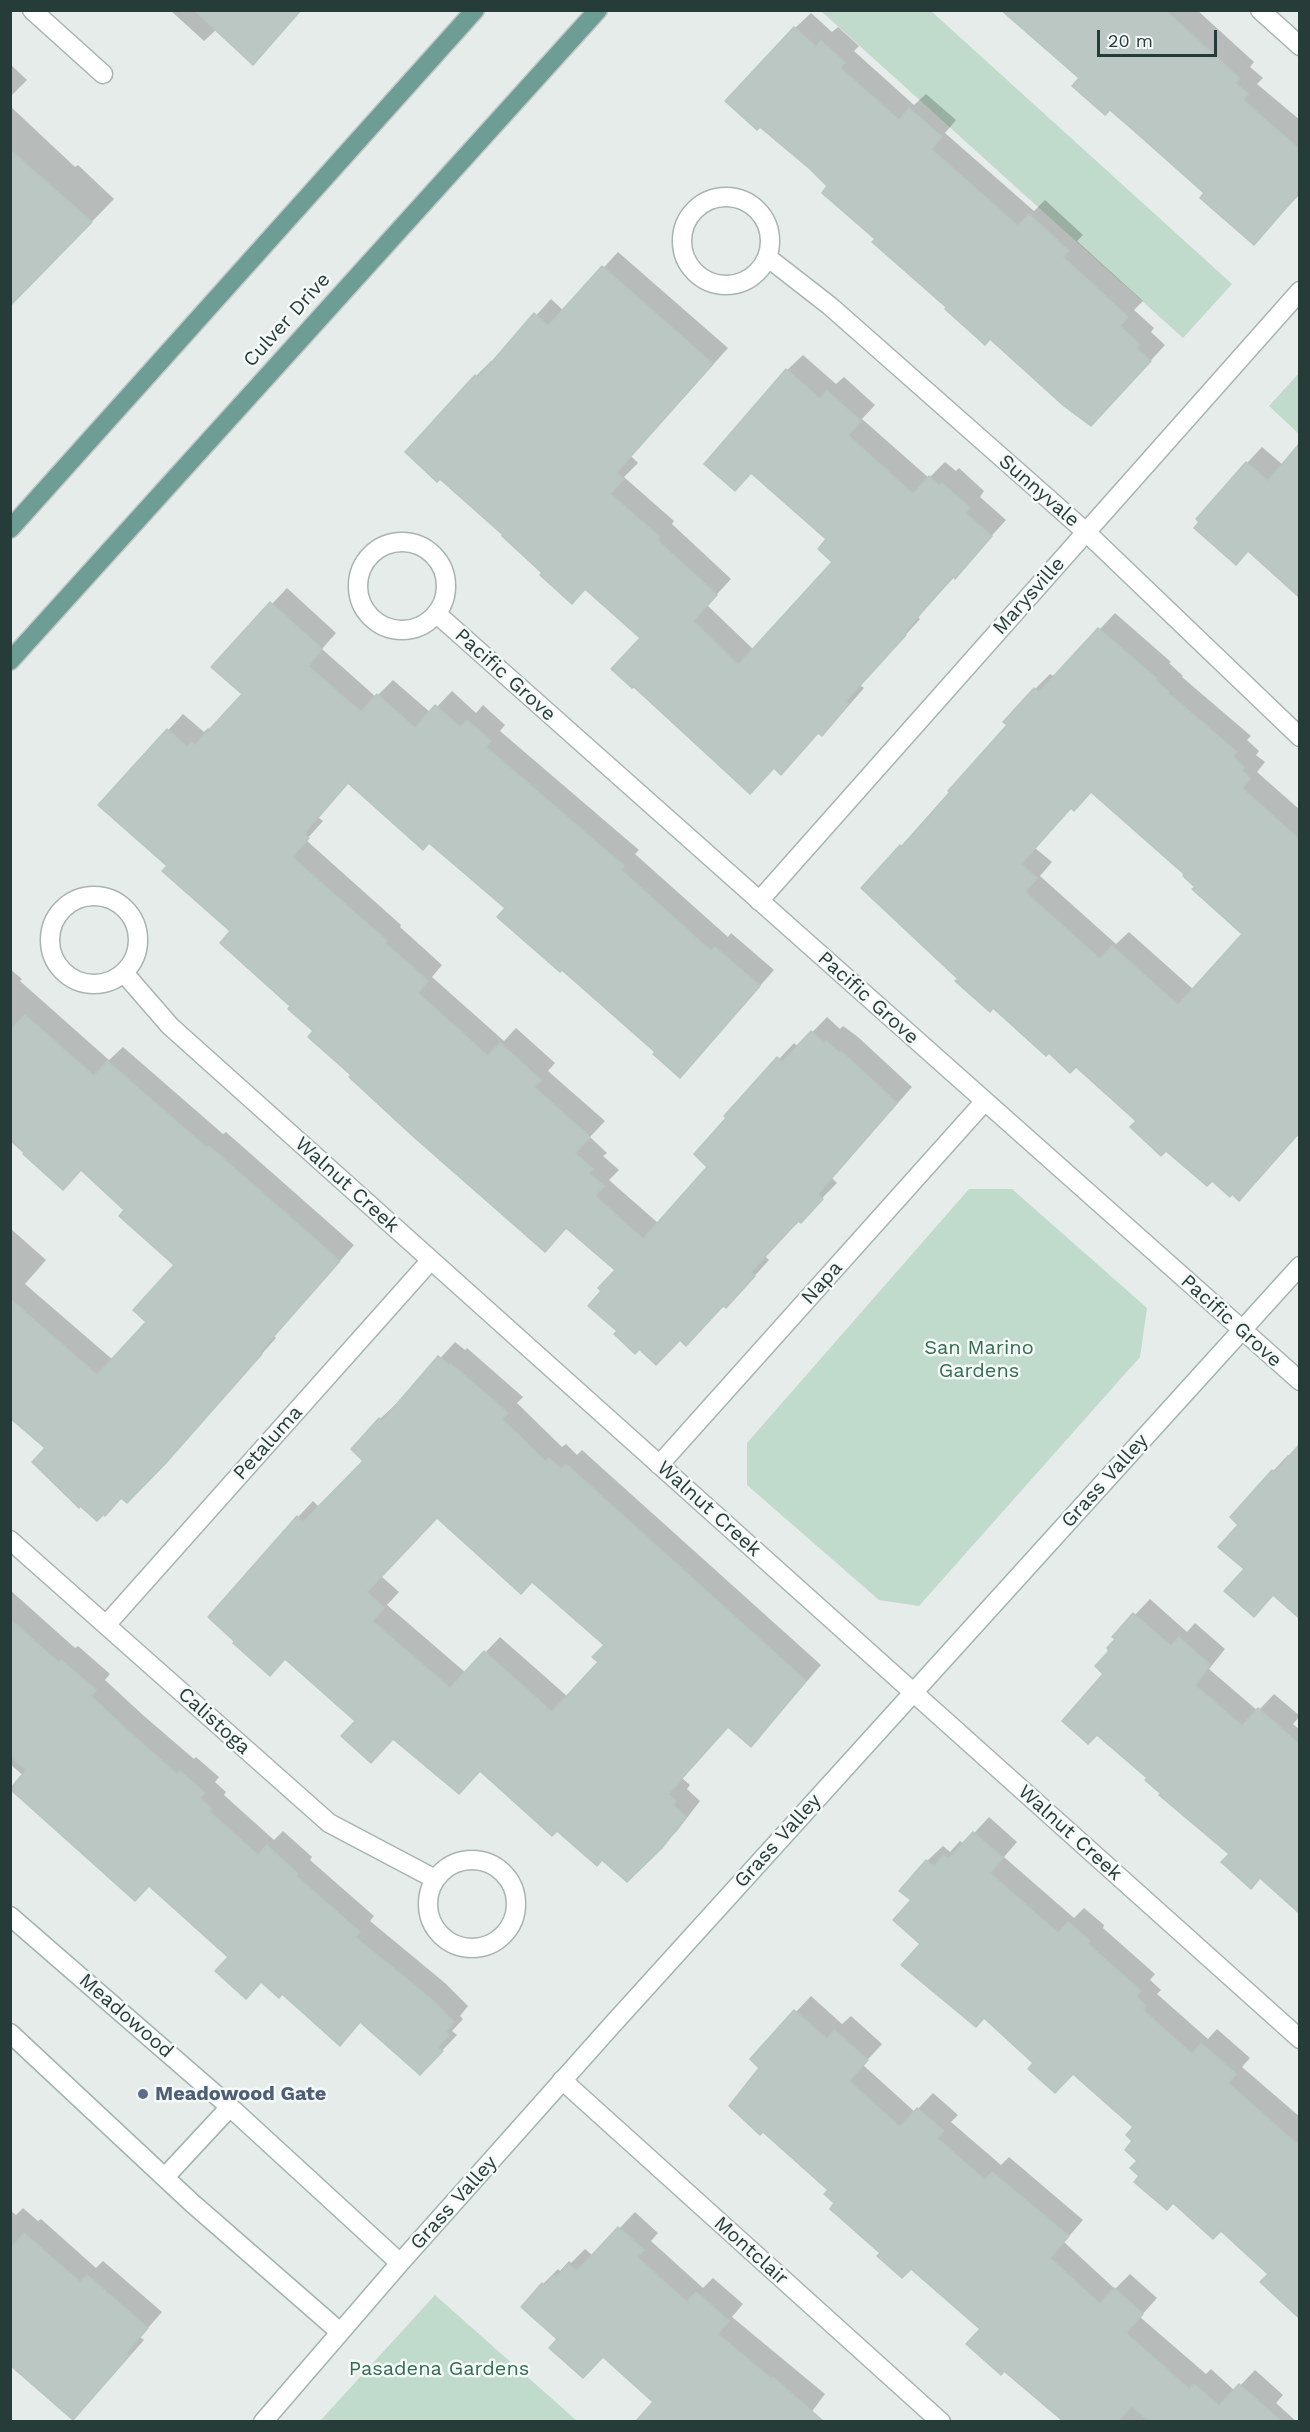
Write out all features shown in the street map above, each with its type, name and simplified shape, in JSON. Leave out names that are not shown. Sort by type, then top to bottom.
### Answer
[{"type":"main road","points":[[10,529],[475,10]]},
{"type":"main road","name":"Culver Drive","points":[[10,660],[598,10]]},
{"type":"street","points":[[32,10],[103,74]]},
{"type":"street","points":[[1260,10],[1299,46]]},
{"type":"street","points":[[719,196],[738,198],[754,206],[766,221],[771,239],[767,257],[757,273],[741,283],[723,286],[705,281],[690,269],[682,252],[681,234],[688,216],[701,203],[719,196]]},
{"type":"street","name":"Sunnyvale","points":[[767,257],[830,306],[1086,532],[1299,737]]},
{"type":"street","name":"Marysville","points":[[759,901],[1299,291]]},
{"type":"street","name":"Pacific Grove","points":[[410,541],[428,548],[440,562],[447,579],[445,598],[437,614],[422,626],[403,631],[385,627],[369,617],[360,601],[357,582],[362,564],[374,550],[392,542],[410,541]]},
{"type":"street","name":"Pacific Grove","points":[[437,614],[1299,1381]]},
{"type":"street","points":[[88,896],[107,897],[123,906],[134,921],[139,939],[135,957],[124,973],[108,982],[89,984],[72,979],[57,966],[50,950],[49,931],[57,914],[70,902],[88,896]]},
{"type":"street","name":"Walnut Creek","points":[[124,973],[170,1026],[1299,2039]]},
{"type":"street","name":"Napa","points":[[659,1465],[984,1101]]},
{"type":"street","name":"Petaluma","points":[[106,1625],[430,1260]]},
{"type":"street","name":"Grass Valley","points":[[263,2421],[562,2080],[1299,1266]]},
{"type":"street","name":"Calistoga","points":[[10,1540],[329,1823],[435,1879]]},
{"type":"street","points":[[465,1859],[484,1861],[501,1869],[513,1884],[518,1902],[514,1921],[504,1936],[488,1946],[470,1949],[451,1944],[437,1932],[428,1916],[428,1897],[435,1879],[448,1866],[465,1859]]},
{"type":"street","name":"Meadowood","points":[[10,1916],[230,2107],[400,2263]]},
{"type":"street","points":[[10,2033],[192,2203],[339,2332]]},
{"type":"street","name":"Montclair","points":[[562,2080],[941,2421]]},
{"type":"street","points":[[165,2177],[230,2107]]},
{"type":"green space","points":[[821,11],[931,11],[1232,284],[1183,338]]},
{"type":"green space","points":[[1299,373],[1299,434],[1269,406]]},
{"type":"green space","name":"San Marino Gardens","points":[[969,1189],[1012,1189],[1147,1308],[1140,1357],[919,1606],[879,1600],[747,1485],[747,1443]]},
{"type":"green space","name":"Pasadena Gardens","points":[[435,2295],[577,2421],[320,2421]]},
{"type":"building","points":[[194,10],[301,10],[253,65]]},
{"type":"building","points":[[1001,10],[1165,10],[1239,78],[1235,83],[1248,94],[1243,100],[1299,149],[1299,193],[1254,245],[1200,198],[1204,193],[1132,129],[1110,110],[1105,115],[1072,86],[1079,78]]},
{"type":"building","points":[[794,27],[816,47],[821,41],[845,63],[840,68],[899,120],[909,108],[942,137],[931,149],[1018,226],[1029,214],[1069,251],[1063,257],[1128,317],[1120,326],[1140,345],[1136,348],[1151,361],[1091,426],[1064,406],[990,339],[985,345],[945,309],[946,307],[872,242],[875,239],[822,193],[827,186],[810,169],[760,127],[757,130],[725,101]]},
{"type":"building","points":[[10,150],[92,222],[10,306]]},
{"type":"building","points":[[602,266],[713,364],[616,473],[624,479],[610,494],[660,537],[657,540],[717,595],[693,621],[738,665],[832,562],[818,549],[826,539],[751,473],[735,491],[704,464],[786,369],[820,399],[827,391],[861,421],[848,435],[913,494],[929,476],[940,486],[942,483],[970,508],[965,513],[992,536],[955,579],[953,576],[904,633],[906,635],[846,701],[849,704],[822,736],[818,733],[781,775],[774,768],[750,794],[634,687],[632,688],[611,669],[640,638],[585,589],[572,604],[540,575],[542,573],[503,535],[440,479],[437,482],[405,452],[475,375],[478,378],[534,313],[548,326]]},
{"type":"building","points":[[1299,444],[1299,597],[1248,551],[1236,565],[1194,528],[1199,522],[1196,519],[1246,462],[1268,481]]},
{"type":"building","points":[[270,602],[322,649],[308,666],[361,712],[377,694],[415,728],[435,705],[460,727],[467,720],[491,741],[486,747],[624,866],[621,870],[711,951],[715,947],[760,986],[680,1078],[653,1054],[655,1052],[562,970],[560,972],[497,917],[505,908],[429,843],[423,850],[348,783],[304,834],[309,838],[292,857],[387,941],[385,943],[428,981],[418,993],[488,1056],[500,1043],[541,1080],[534,1087],[590,1137],[575,1153],[593,1169],[589,1173],[604,1186],[595,1196],[643,1239],[707,1167],[694,1154],[726,1118],[724,1116],[777,1057],[782,1062],[811,1031],[824,1043],[826,1041],[840,1053],[841,1051],[897,1103],[818,1194],[823,1199],[801,1223],[798,1221],[751,1272],[755,1276],[726,1308],[723,1306],[686,1346],[680,1340],[656,1365],[639,1349],[635,1354],[614,1334],[617,1331],[588,1306],[601,1291],[598,1288],[615,1270],[566,1228],[545,1252],[415,1138],[349,1077],[351,1075],[308,1037],[313,1031],[288,1009],[290,1006],[220,943],[230,931],[162,871],[167,866],[98,805],[167,729],[187,747],[192,742],[195,745],[242,694],[211,667]]},
{"type":"building","points":[[1098,628],[1156,678],[1155,680],[1168,693],[1237,752],[1233,756],[1244,767],[1242,771],[1251,778],[1242,788],[1299,839],[1299,1133],[1239,1201],[1232,1194],[1230,1197],[1212,1181],[1207,1186],[1166,1151],[1161,1156],[1130,1127],[1136,1121],[1076,1067],[1070,1073],[1049,1053],[1046,1056],[993,1008],[990,1012],[955,981],[958,979],[861,888],[900,845],[902,847],[950,792],[948,791],[1007,725],[1003,722],[1034,688],[1039,692]],"holes":[[[1091,792],[1184,874],[1183,876],[1195,887],[1192,889],[1242,934],[1178,1005],[1112,946],[1100,959],[1025,892],[1037,878],[1021,864],[1071,808],[1074,811]]]},
{"type":"building","points":[[25,1015],[94,1076],[107,1061],[207,1148],[209,1146],[340,1261],[165,1464],[127,1503],[121,1498],[105,1516],[104,1514],[97,1521],[80,1506],[79,1508],[32,1462],[45,1448],[10,1418],[10,1299],[97,1375],[146,1322],[133,1310],[174,1265],[119,1216],[124,1210],[81,1170],[63,1190],[10,1139],[10,1031]]},
{"type":"building","points":[[438,1356],[449,1365],[450,1363],[508,1413],[502,1419],[546,1462],[549,1458],[561,1469],[566,1464],[806,1681],[751,1747],[728,1727],[668,1794],[676,1801],[673,1805],[686,1817],[662,1848],[627,1882],[602,1860],[597,1866],[557,1831],[552,1836],[480,1771],[459,1794],[393,1739],[371,1763],[341,1736],[355,1721],[285,1659],[270,1676],[208,1617],[297,1516],[303,1522],[363,1461],[351,1449],[379,1418],[382,1421]],"holes":[[[437,1518],[521,1594],[532,1582],[604,1645],[592,1657],[598,1662],[552,1712],[484,1651],[450,1688],[372,1621],[384,1608],[367,1592]]]},
{"type":"building","points":[[1299,1445],[1299,1618],[1273,1595],[1254,1617],[1224,1591],[1244,1569],[1218,1547],[1238,1525],[1230,1517],[1272,1470],[1275,1472]]},
{"type":"building","points":[[1133,1613],[1171,1646],[1179,1637],[1210,1665],[1195,1685],[1242,1726],[1258,1708],[1299,1744],[1299,1913],[1260,1878],[1251,1889],[1221,1862],[1229,1854],[1159,1795],[1161,1794],[1145,1780],[1147,1778],[1097,1735],[1088,1744],[1062,1721],[1103,1674],[1095,1666],[1109,1651],[1107,1648],[1115,1639],[1112,1637]]},
{"type":"building","points":[[10,1619],[59,1663],[61,1660],[96,1690],[91,1696],[128,1731],[177,1774],[180,1771],[205,1793],[200,1798],[212,1809],[209,1811],[258,1855],[267,1845],[298,1874],[296,1876],[360,1932],[355,1937],[430,1998],[454,2022],[445,2032],[449,2035],[438,2047],[443,2051],[420,2075],[360,2022],[340,2046],[282,1994],[279,1998],[261,1982],[246,1999],[215,1971],[228,1957],[149,1886],[135,1901],[10,1789],[26,1770],[10,1756]]},
{"type":"building","points":[[973,1832],[1003,1858],[990,1873],[1058,1933],[1068,1922],[1090,1941],[1088,1944],[1141,1991],[1136,1996],[1146,2006],[1143,2010],[1192,2054],[1201,2043],[1236,2074],[1228,2083],[1299,2146],[1299,2318],[1260,2282],[1268,2274],[1221,2231],[1213,2239],[1173,2203],[1167,2210],[1134,2182],[1139,2176],[1130,2168],[1137,2161],[1125,2150],[1132,2141],[1126,2135],[1133,2127],[1073,2074],[1055,2093],[1028,2069],[1033,2063],[984,2018],[976,2027],[901,1965],[920,1944],[893,1920],[911,1900],[899,1891],[926,1860],[934,1866],[944,1855],[948,1859]]},
{"type":"building","points":[[794,2010],[827,2039],[834,2030],[868,2060],[849,2081],[900,2127],[917,2108],[944,2131],[937,2138],[985,2180],[992,2172],[1069,2236],[1050,2258],[1100,2304],[1114,2288],[1143,2314],[1126,2333],[1189,2389],[1194,2384],[1219,2406],[1239,2384],[1281,2421],[1148,2421],[1132,2406],[1118,2421],[1063,2421],[1004,2371],[1001,2375],[966,2344],[980,2329],[911,2269],[902,2278],[877,2256],[880,2253],[830,2209],[834,2203],[824,2194],[828,2190],[763,2132],[760,2135],[729,2106],[759,2068],[750,2059]]},
{"type":"building","points":[[618,2227],[644,2250],[637,2257],[687,2302],[696,2292],[729,2321],[718,2334],[772,2379],[773,2377],[823,2421],[636,2421],[653,2402],[603,2357],[583,2378],[549,2348],[557,2339],[521,2307],[542,2283],[544,2286],[553,2276],[556,2278],[568,2264],[577,2271]]},
{"type":"building","points":[[24,2233],[80,2282],[87,2275],[148,2328],[126,2353],[129,2356],[73,2420],[10,2365],[10,2249]]},
{"type":"place","name":"Meadowood Gate","points":[[143,2094]]}]
